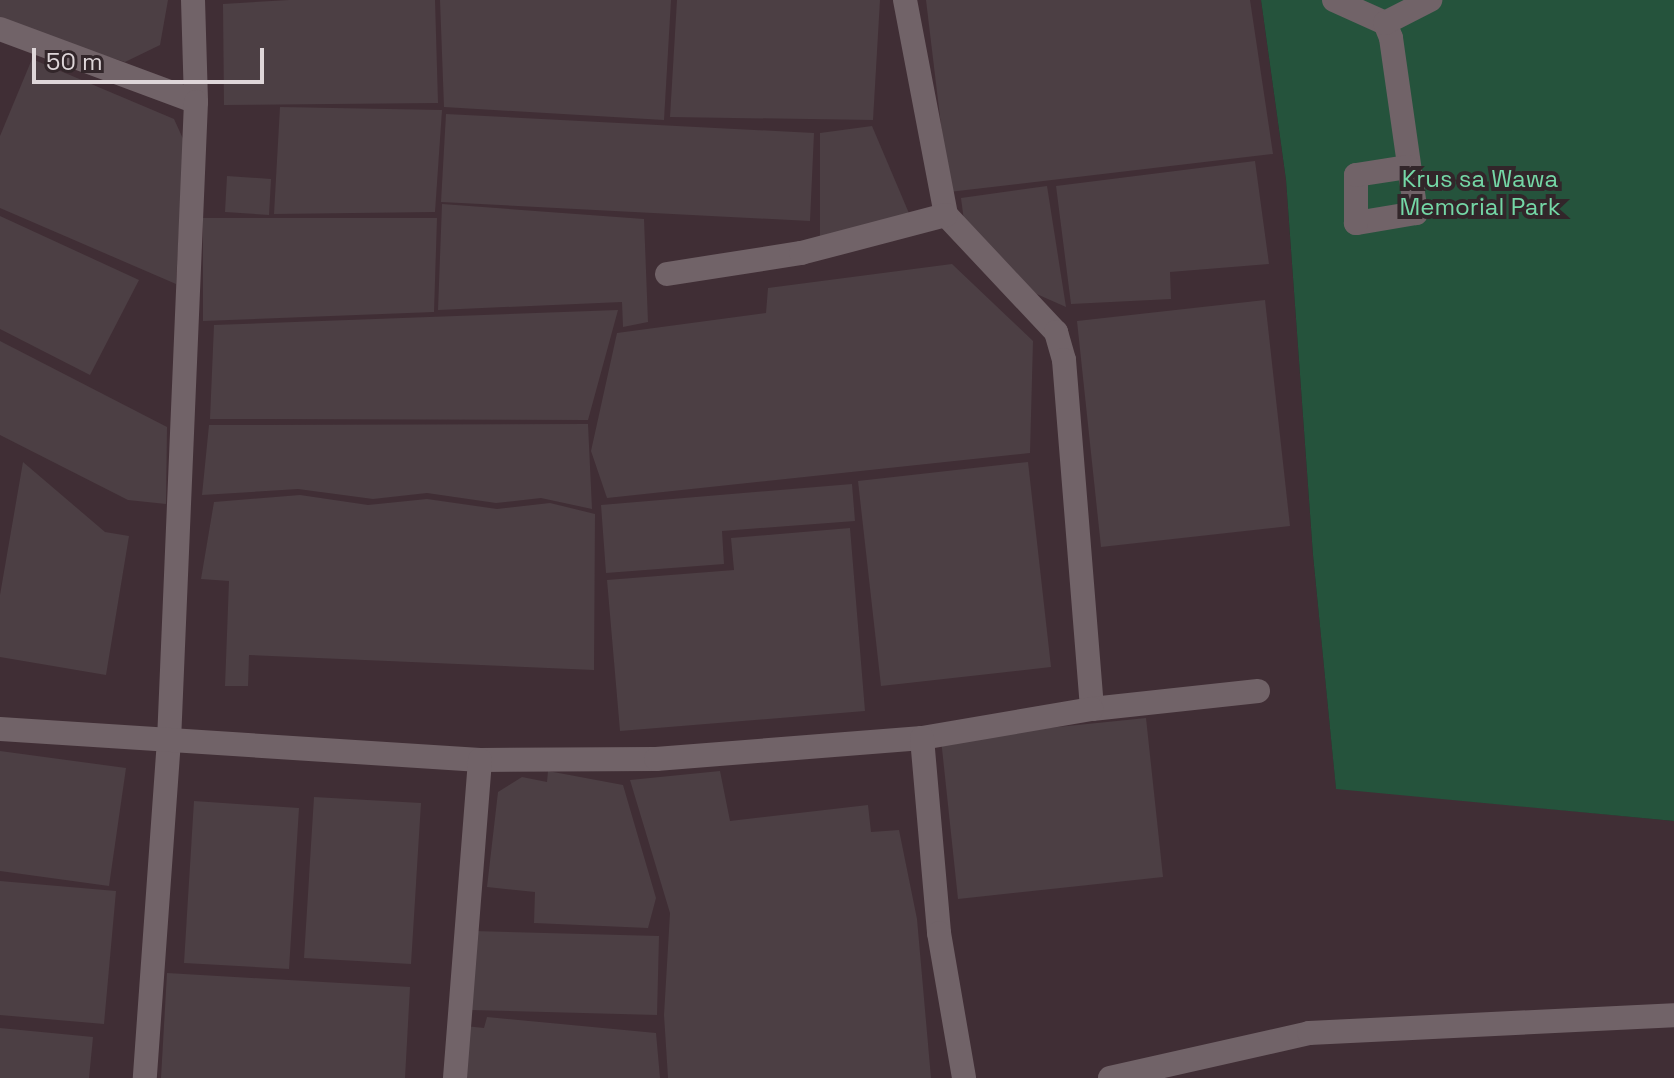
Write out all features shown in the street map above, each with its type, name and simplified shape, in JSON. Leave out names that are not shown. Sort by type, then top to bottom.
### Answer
[{"type":"street","points":[[145,1078],[169,740],[196,102],[193,0]]},
{"type":"street","points":[[905,0],[946,215],[1056,332],[1064,360],[1092,709]]},
{"type":"street","points":[[1334,0],[1385,23]]},
{"type":"street","points":[[1385,23],[1430,0]]},
{"type":"street","points":[[1385,23],[1408,167]]},
{"type":"street","points":[[0,29],[196,102]]},
{"type":"street","points":[[667,274],[801,253],[946,215]]},
{"type":"street","points":[[0,729],[480,760],[656,759],[922,738],[1092,709],[1258,691]]},
{"type":"street","points":[[922,738],[935,902],[964,1078]]},
{"type":"street","points":[[455,1078],[480,760]]},
{"type":"street","points":[[1110,1078],[1309,1033],[1674,1015]]},
{"type":"shaded area","points":[[0,0],[1261,0],[1286,180],[1313,555],[1336,788],[1674,821],[1674,1078],[0,1078]]},
{"type":"green space","name":"Krus sa Wawa Memorial Park","points":[[1261,0],[1674,0],[1674,821],[1336,789],[1313,555],[1286,180]]},
{"type":"building","points":[[0,0],[168,0],[160,45],[125,62],[0,23]]},
{"type":"building","points":[[289,0],[435,0],[438,103],[224,105],[223,4]]},
{"type":"building","points":[[440,0],[671,0],[664,120],[444,107]]},
{"type":"building","points":[[677,0],[880,0],[873,120],[670,117]]},
{"type":"building","points":[[926,0],[1250,0],[1273,154],[949,192]]},
{"type":"building","points":[[32,59],[174,119],[184,141],[176,284],[0,208],[0,136]]},
{"type":"building","points":[[280,107],[442,110],[435,212],[274,214]]},
{"type":"building","points":[[446,114],[814,133],[810,221],[441,202]]},
{"type":"building","points":[[872,126],[911,218],[820,239],[820,133]]},
{"type":"building","points":[[1255,161],[1269,264],[1170,272],[1171,299],[1071,304],[1056,186]]},
{"type":"building","points":[[227,176],[271,179],[269,215],[225,212]]},
{"type":"building","points":[[1047,186],[1066,307],[1023,288],[964,221],[961,198]]},
{"type":"building","points":[[442,204],[644,219],[648,322],[623,327],[622,302],[438,310]]},
{"type":"building","points":[[0,216],[139,280],[90,375],[0,329]]},
{"type":"building","points":[[203,218],[437,218],[434,312],[203,321]]},
{"type":"building","points":[[952,264],[1033,341],[1030,453],[607,498],[591,451],[617,333],[766,313],[768,288]]},
{"type":"building","points":[[1265,300],[1290,526],[1101,547],[1077,321]]},
{"type":"building","points":[[618,310],[588,420],[210,419],[214,325]]},
{"type":"building","points":[[0,341],[167,427],[166,504],[128,500],[0,435]]},
{"type":"building","points":[[588,424],[592,509],[541,498],[496,503],[427,493],[373,499],[298,489],[202,495],[209,425]]},
{"type":"building","points":[[23,462],[105,532],[129,536],[106,675],[0,657],[0,595]]},
{"type":"building","points":[[1028,462],[1051,667],[881,686],[858,481]]},
{"type":"building","points":[[852,484],[855,521],[722,531],[724,564],[606,573],[601,505]]},
{"type":"building","points":[[300,495],[368,505],[427,499],[497,509],[550,503],[595,514],[594,670],[249,655],[248,686],[225,686],[229,581],[201,579],[214,502]]},
{"type":"building","points":[[850,528],[865,711],[620,731],[607,580],[734,570],[731,538]]},
{"type":"building","points":[[1146,718],[1163,877],[958,899],[941,739]]},
{"type":"building","points":[[0,751],[126,768],[109,886],[0,871]]},
{"type":"building","points":[[548,771],[623,785],[656,898],[648,928],[534,923],[535,892],[487,887],[498,792],[522,777],[547,782]]},
{"type":"building","points":[[720,771],[730,821],[868,805],[871,832],[899,830],[917,919],[931,1078],[668,1078],[664,1015],[670,913],[630,780]]},
{"type":"building","points":[[314,797],[421,803],[411,964],[304,958]]},
{"type":"building","points":[[194,801],[299,808],[289,969],[184,963]]},
{"type":"building","points":[[0,881],[116,891],[104,1024],[0,1015]]},
{"type":"building","points":[[473,931],[659,936],[657,1015],[470,1010]]},
{"type":"building","points":[[167,973],[410,987],[405,1078],[161,1078]]},
{"type":"building","points":[[487,1017],[656,1033],[660,1078],[463,1078],[465,1026],[484,1028]]},
{"type":"building","points":[[0,1028],[93,1037],[89,1078],[0,1078]]}]
